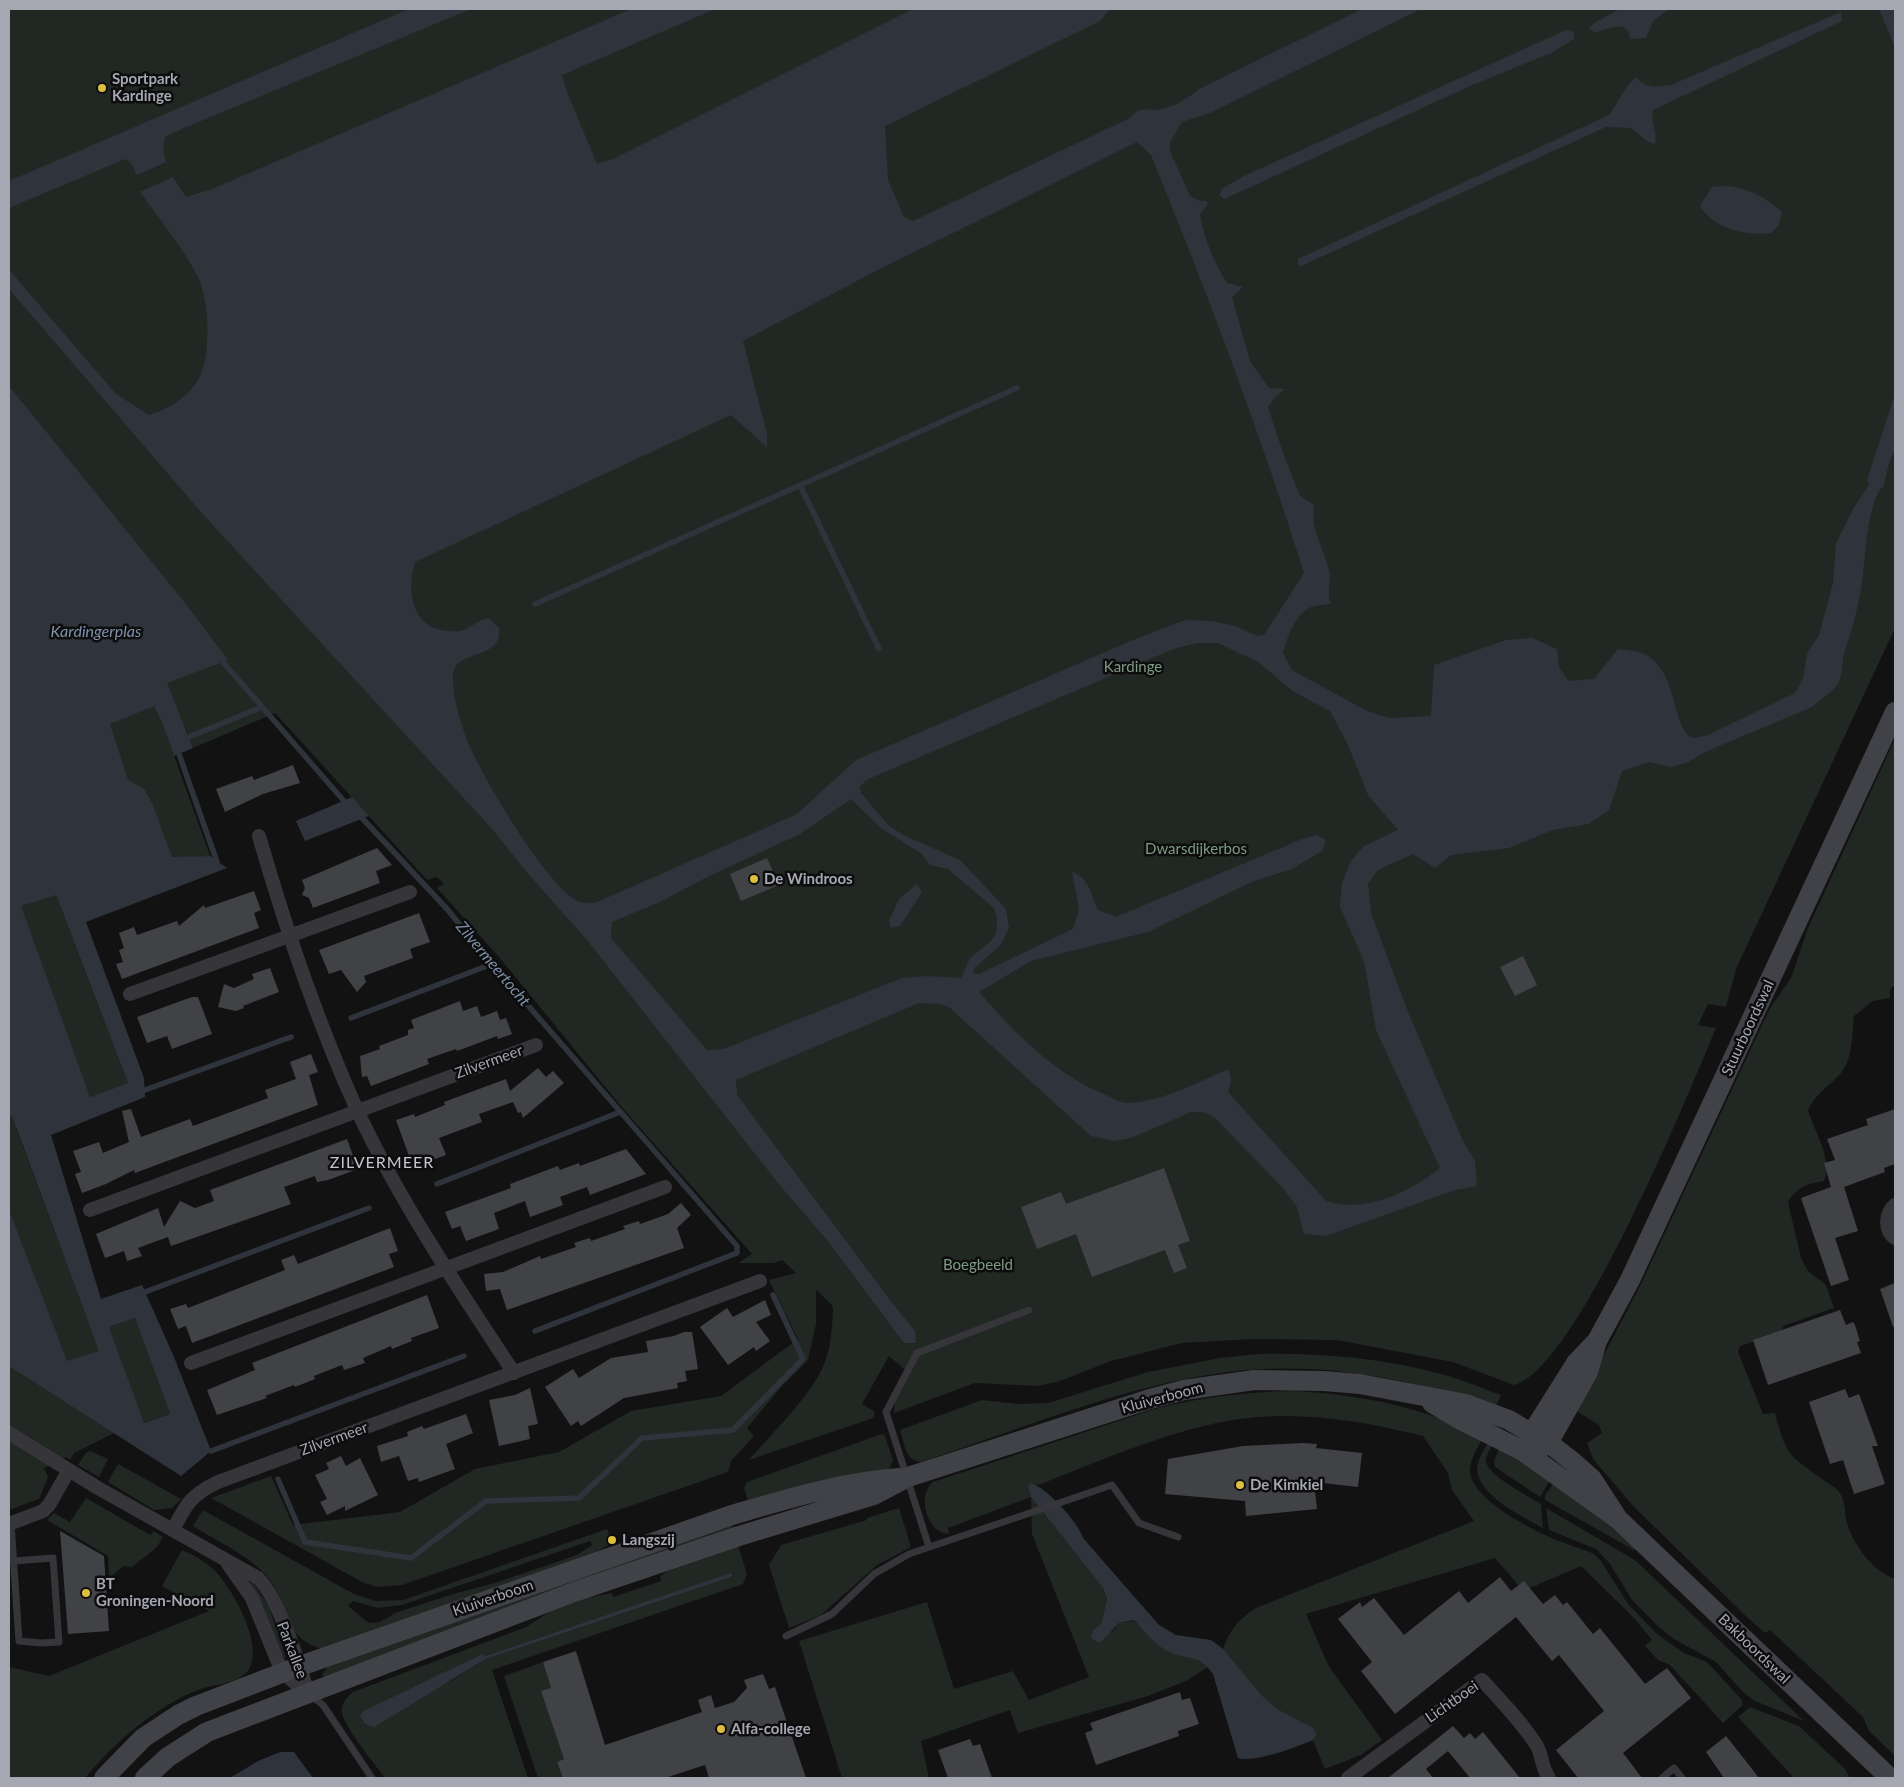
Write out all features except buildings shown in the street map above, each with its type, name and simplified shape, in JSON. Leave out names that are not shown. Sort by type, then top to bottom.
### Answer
[{"type":"main road","name":"Stuurboordswal","points":[[1530,1456],[1540,1438],[1588,1372],[1597,1341],[1630,1280],[1895,712]]},
{"type":"main road","name":"Kluiverboom","points":[[145,1778],[168,1757],[207,1732],[574,1592],[746,1534],[874,1495],[908,1477],[1150,1399],[1219,1384],[1289,1379],[1324,1380],[1360,1384],[1424,1398],[1466,1404],[1486,1410],[1540,1438]]},
{"type":"main road","name":"Kluiverboom","points":[[1424,1398],[1459,1419],[1480,1428],[1530,1456]]},
{"type":"main road","name":"Bakboordswal","points":[[1540,1438],[1592,1479],[1618,1519]]},
{"type":"main road","name":"Bakboordswal","points":[[1530,1456],[1618,1519],[1890,1778]]},
{"type":"main road","name":"Kluiverboom","points":[[104,1778],[143,1738],[178,1715],[291,1669],[732,1515],[800,1495],[865,1480],[908,1477]]},
{"type":"street","points":[[259,836],[288,937],[322,1028],[358,1110],[380,1154],[445,1268],[514,1373]]},
{"type":"street","points":[[130,994],[410,892]]},
{"type":"street","name":"Zilvermeer","points":[[90,1210],[536,1045]]},
{"type":"street","points":[[191,1363],[665,1187]]},
{"type":"street","points":[[1895,1205],[1890,1209],[1886,1223],[1892,1237],[1895,1238]]},
{"type":"street","name":"Zilvermeer","points":[[173,1530],[190,1500],[201,1490],[218,1482],[760,1281]]},
{"type":"street","name":"Parkallee","points":[[9,1433],[258,1578],[270,1591],[291,1669],[308,1694]]},
{"type":"street","points":[[10,1524],[42,1511],[49,1505],[70,1470]]},
{"type":"street","name":"Parkallee","points":[[225,1559],[252,1598],[291,1669],[308,1694]]},
{"type":"street","name":"Lichtboei","points":[[1348,1778],[1482,1680],[1518,1720],[1538,1748],[1543,1770],[1549,1778]]},
{"type":"lane","points":[[929,1546],[886,1412],[917,1353],[1029,1310]]},
{"type":"lane","points":[[786,1636],[832,1614],[874,1574],[903,1558],[929,1546],[1112,1485],[1139,1523],[1178,1537]]},
{"type":"lane","points":[[10,1524],[19,1641],[59,1642],[53,1558],[14,1561]]},
{"type":"lane","points":[[308,1694],[324,1704],[372,1778]]},
{"type":"lane","points":[[1662,1778],[1674,1768],[1682,1778]]},
{"type":"green space","name":"Kardinge","points":[[9,9],[1895,9],[1895,628],[1736,969],[1726,1007],[1708,1004],[1698,1025],[1716,1028],[1657,1165],[1598,1283],[1568,1332],[1539,1368],[1514,1385],[1453,1362],[1337,1340],[1251,1339],[1182,1343],[1111,1361],[1060,1381],[1038,1386],[975,1383],[894,1413],[895,1400],[909,1373],[889,1356],[862,1404],[875,1412],[873,1418],[749,1460],[798,1405],[815,1381],[825,1362],[830,1340],[833,1309],[832,1305],[816,1290],[816,1324],[808,1360],[782,1386],[747,1428],[754,1436],[731,1461],[728,1472],[402,1585],[377,1587],[362,1582],[211,1498],[271,1476],[293,1525],[400,1512],[475,1469],[559,1452],[631,1411],[721,1396],[798,1339],[769,1280],[796,1273],[782,1260],[774,1263],[738,1263],[752,1254],[625,1111],[499,957],[437,888],[444,884],[437,877],[427,880],[275,713],[193,748],[186,729],[167,736],[210,856],[190,857],[60,906],[128,1083],[90,1097],[89,1094],[16,1128],[97,1345],[128,1380],[109,1327],[135,1318],[170,1414],[144,1423],[142,1419],[74,1453],[70,1460],[66,1457],[44,1468],[48,1477],[39,1499],[9,1510]]},
{"type":"green space","points":[[1895,739],[1895,985],[1890,989],[1890,998],[1873,1001],[1854,1016],[1851,1046],[1845,1067],[1837,1078],[1815,1099],[1808,1110],[1825,1156],[1827,1165],[1824,1181],[1803,1187],[1788,1202],[1801,1258],[1808,1271],[1826,1285],[1834,1308],[1783,1326],[1782,1332],[1740,1346],[1738,1352],[1763,1414],[1775,1413],[1782,1438],[1790,1452],[1802,1464],[1834,1487],[1842,1496],[1850,1532],[1859,1548],[1879,1570],[1895,1579],[1895,1756],[1869,1731],[1863,1717],[1770,1630],[1765,1633],[1748,1618],[1635,1508],[1593,1459],[1587,1443],[1602,1433],[1599,1425],[1575,1410],[1640,1286],[1770,1008],[1791,978],[1808,928]]},
{"type":"green space","points":[[1258,1354],[1324,1355],[1368,1359],[1450,1377],[1501,1395],[1495,1408],[1435,1389],[1373,1376],[1310,1369],[1279,1368],[1205,1375],[1123,1394],[921,1462],[908,1455],[900,1430],[982,1400],[1019,1404],[1048,1403],[1148,1372],[1220,1358]]},
{"type":"green space","points":[[1293,1391],[1367,1399],[1414,1410],[1460,1426],[1483,1437],[1473,1457],[1470,1469],[1472,1480],[1480,1492],[1492,1503],[1521,1523],[1551,1538],[1594,1554],[1601,1561],[1628,1604],[1658,1635],[1684,1653],[1707,1662],[1742,1700],[1743,1705],[1723,1723],[1670,1665],[1658,1660],[1645,1646],[1652,1640],[1634,1618],[1581,1566],[1530,1588],[1519,1586],[1495,1558],[1306,1614],[1328,1665],[1382,1740],[1361,1755],[1325,1769],[1313,1740],[1317,1734],[1309,1726],[1278,1710],[1262,1697],[1223,1649],[1228,1636],[1236,1625],[1256,1608],[1474,1521],[1452,1490],[1448,1473],[1423,1436],[1375,1425],[1301,1416],[1276,1416],[1227,1421],[1180,1432],[1156,1440],[1039,1485],[1031,1483],[1031,1497],[948,1528],[949,1534],[935,1528],[926,1513],[925,1504],[925,1496],[933,1482],[1158,1408],[1192,1401],[1242,1394]]},
{"type":"green space","points":[[882,1434],[885,1436],[893,1460],[889,1469],[749,1504],[744,1488],[747,1482]]},
{"type":"green space","points":[[1490,1440],[1494,1442],[1486,1458],[1488,1467],[1500,1479],[1541,1504],[1543,1528],[1502,1504],[1484,1487],[1479,1478],[1477,1468],[1480,1457]]},
{"type":"green space","points":[[1500,1446],[1552,1477],[1540,1497],[1495,1467],[1494,1461]]},
{"type":"green space","points":[[90,1451],[108,1459],[99,1477],[78,1465],[85,1454]]},
{"type":"green space","points":[[118,1464],[181,1499],[172,1508],[154,1510],[108,1482]]},
{"type":"green space","points":[[1556,1480],[1589,1505],[1636,1548],[1634,1550],[1545,1500],[1545,1495]]},
{"type":"green space","points":[[1031,1497],[1103,1588],[1107,1599],[1101,1624],[1112,1632],[1119,1623],[1134,1621],[1169,1652],[1195,1657],[1208,1667],[1188,1680],[1148,1696],[1018,1733],[1010,1710],[921,1741],[929,1778],[842,1778],[799,1641],[927,1602],[954,1689],[1013,1671],[1029,1700],[1089,1677],[1032,1534]]},
{"type":"green space","points":[[86,1498],[150,1535],[154,1531],[163,1537],[157,1547],[132,1567],[123,1566],[109,1579],[108,1556],[47,1520],[54,1513],[70,1522]]},
{"type":"green space","points":[[899,1508],[911,1547],[877,1565],[821,1615],[789,1628],[769,1565],[781,1545],[867,1520],[867,1518]]},
{"type":"green space","points":[[1546,1508],[1635,1560],[1804,1721],[1755,1701],[1743,1692],[1716,1662],[1674,1639],[1660,1628],[1632,1600],[1610,1564],[1596,1549],[1549,1530]]},
{"type":"green space","points":[[203,1510],[354,1594],[375,1601],[403,1600],[607,1529],[612,1543],[581,1561],[324,1649],[310,1644],[293,1629],[274,1587],[259,1568],[242,1555],[193,1526]],"holes":[[[590,1541],[592,1545],[577,1555],[495,1583],[453,1594],[395,1613],[380,1622],[370,1623],[348,1606],[353,1601],[378,1608],[402,1605]]]},
{"type":"green space","points":[[730,1520],[734,1533],[325,1677],[322,1675],[328,1665]]},
{"type":"green space","points":[[737,1542],[747,1574],[743,1584],[492,1670],[528,1778],[385,1778],[353,1735],[344,1718],[342,1712],[343,1703],[353,1692],[526,1627],[565,1602],[612,1593],[613,1597],[661,1581],[660,1576],[685,1560]],"holes":[[[733,1573],[734,1576],[486,1659],[453,1680],[362,1721],[363,1711],[482,1654],[485,1656]]]},
{"type":"green space","points":[[182,1550],[199,1558],[214,1570],[230,1590],[238,1604],[250,1634],[253,1649],[252,1662],[247,1672],[230,1682],[198,1690],[166,1706],[136,1727],[85,1778],[9,1778],[9,1667],[49,1676],[209,1611],[162,1586]]},
{"type":"green space","points":[[252,1581],[269,1607],[286,1658],[283,1656],[250,1583]]},
{"type":"green space","points":[[543,1662],[551,1688],[542,1691],[564,1759],[557,1762],[563,1778],[538,1778],[504,1676]]},
{"type":"green space","points":[[1750,1707],[1799,1726],[1845,1769],[1850,1778],[1794,1778],[1738,1717]]},
{"type":"water","points":[[409,9],[471,9],[165,137],[163,150],[166,162],[137,175],[131,163],[125,159],[9,208],[9,181]]},
{"type":"water","points":[[631,9],[715,9],[562,75],[567,92],[597,164],[613,159],[913,9],[1110,9],[1100,21],[885,126],[888,180],[904,217],[913,221],[1130,118],[1138,111],[1160,109],[1174,105],[1199,89],[1362,9],[1421,9],[1210,113],[1182,122],[1170,142],[1170,151],[1190,196],[1200,201],[1206,201],[1208,204],[1200,214],[1210,250],[1218,267],[1227,283],[1243,287],[1232,297],[1250,361],[1269,388],[1285,389],[1275,397],[1268,407],[1300,496],[1314,505],[1314,523],[1327,561],[1331,604],[1311,607],[1305,610],[1296,621],[1289,634],[1283,653],[1292,670],[1367,711],[1389,718],[1431,716],[1434,665],[1506,640],[1532,638],[1557,649],[1559,667],[1568,681],[1594,679],[1618,649],[1631,650],[1648,656],[1660,667],[1666,677],[1680,721],[1689,736],[1696,738],[1708,735],[1795,693],[1803,679],[1807,654],[1819,635],[1833,583],[1836,544],[1853,509],[1869,485],[1867,480],[1895,394],[1895,448],[1883,488],[1880,489],[1872,509],[1860,595],[1838,684],[1812,707],[1705,752],[1688,762],[1671,767],[1649,762],[1622,771],[1609,810],[1589,824],[1553,830],[1509,848],[1451,855],[1435,868],[1413,854],[1378,870],[1368,884],[1371,913],[1408,1012],[1463,1141],[1475,1161],[1477,1186],[1455,1190],[1326,1236],[1304,1234],[1297,1207],[1283,1188],[1215,1118],[1203,1112],[1191,1112],[1131,1138],[1114,1141],[1091,1136],[949,1007],[940,1004],[919,1003],[736,1080],[737,1095],[915,1331],[916,1343],[904,1343],[828,1241],[778,1183],[587,940],[525,870],[494,831],[201,512],[9,289],[9,272],[11,272],[116,394],[149,415],[164,409],[190,391],[199,378],[206,355],[207,313],[202,287],[192,266],[140,192],[173,177],[186,197],[212,189]],"holes":[[[1137,142],[1151,155],[1192,258],[1251,415],[1304,573],[1264,635],[1257,636],[1235,626],[1212,621],[1185,620],[1133,640],[856,760],[797,814],[595,903],[580,902],[567,894],[535,856],[502,806],[469,745],[458,710],[453,683],[455,668],[460,662],[494,645],[498,638],[499,628],[488,618],[457,631],[436,629],[426,623],[419,616],[412,596],[412,573],[415,562],[731,415],[767,447],[767,434],[743,341],[872,273]],[[1197,643],[1218,643],[1258,662],[1294,692],[1330,711],[1348,745],[1368,795],[1398,830],[1364,846],[1351,861],[1342,883],[1340,907],[1364,961],[1376,1030],[1440,1168],[1415,1185],[1386,1198],[1356,1205],[1326,1201],[1228,1092],[1231,1081],[1229,1069],[1167,1095],[1140,1102],[1122,1102],[1087,1086],[1052,1064],[1021,1037],[979,992],[1031,961],[1148,932],[1254,881],[1292,869],[1322,851],[1326,840],[1317,835],[1302,839],[1116,917],[1098,910],[1086,882],[1072,872],[1079,909],[1073,929],[979,974],[973,973],[974,969],[1001,944],[1009,928],[1006,909],[960,860],[903,835],[888,825],[861,793],[860,787],[866,780],[1176,648]],[[851,799],[882,829],[922,854],[930,865],[948,869],[994,908],[997,918],[996,934],[990,942],[970,958],[961,978],[927,976],[902,978],[724,1049],[707,1050],[611,938],[612,922],[660,902],[707,877],[800,834]]]},
{"type":"water","points":[[1620,9],[1669,9],[1653,21],[1646,38],[1630,39],[1629,33],[1622,27],[1595,33],[1589,28],[1594,23]]},
{"type":"water","points":[[1879,9],[1895,9],[1895,47]]},
{"type":"water","points":[[1841,12],[1842,21],[1653,110],[1652,119],[1656,135],[1655,144],[1647,141],[1631,128],[1606,127],[1301,266],[1298,264],[1298,259],[1609,115],[1636,77],[1644,84],[1656,87],[1671,85]]},
{"type":"water","points":[[1566,30],[1574,32],[1574,39],[1551,53],[1470,86],[1224,199],[1219,195],[1223,188],[1244,176]]},
{"type":"water","points":[[1727,186],[1757,194],[1769,202],[1782,212],[1779,225],[1771,233],[1761,234],[1741,232],[1713,220],[1700,206],[1712,187]]},
{"type":"water","name":"Kardingerplas","points":[[9,386],[185,603],[228,660],[167,683],[193,748],[174,756],[154,706],[110,724],[128,780],[144,789],[152,803],[172,857],[210,856],[227,868],[86,922],[144,1078],[145,1097],[51,1135],[101,1299],[142,1285],[174,1357],[211,1451],[181,1476],[9,1366],[9,1210],[67,1361],[99,1351],[12,1116],[9,1117]],"holes":[[[56,895],[128,1083],[90,1097],[21,906]],[[135,1318],[170,1414],[144,1423],[109,1327]]]},
{"type":"water","points":[[352,797],[369,816],[305,841],[296,821]]},
{"type":"water","points":[[917,884],[922,892],[900,926],[891,928],[889,921],[899,899]]},
{"type":"water","points":[[1031,1483],[1045,1491],[1061,1506],[1083,1538],[1159,1625],[1176,1635],[1211,1640],[1223,1649],[1262,1696],[1277,1709],[1313,1728],[1317,1734],[1313,1740],[1265,1756],[1245,1759],[1238,1758],[1213,1674],[1202,1662],[1176,1655],[1159,1646],[1134,1620],[1119,1623],[1100,1643],[1091,1638],[1093,1630],[1101,1624],[1107,1599],[1103,1588],[1031,1497],[1028,1486]]},
{"type":"water","points":[[731,1573],[734,1575],[731,1577],[486,1659],[374,1727],[365,1724],[360,1716],[363,1711],[482,1654],[485,1656]]},
{"type":"water","points":[[280,1752],[294,1752],[313,1778],[230,1778],[258,1761]]},
{"type":"waterway","points":[[535,604],[1017,388]]},
{"type":"waterway","points":[[800,485],[879,649]]},
{"type":"waterway","name":"Zilvermeertocht","points":[[223,662],[344,801]]},
{"type":"waterway","points":[[189,737],[262,707]]},
{"type":"waterway","points":[[179,754],[217,862]]},
{"type":"waterway","points":[[362,818],[447,909],[492,964],[737,1246],[737,1253],[535,1331]]},
{"type":"waterway","points":[[351,1018],[492,964]]},
{"type":"waterway","points":[[145,1090],[291,1037]]},
{"type":"waterway","points":[[437,1184],[620,1112]]},
{"type":"waterway","points":[[145,1292],[369,1208]]},
{"type":"waterway","points":[[278,1479],[305,1542],[411,1558],[486,1501],[579,1498],[642,1438],[733,1430],[803,1359],[773,1295]]},
{"type":"waterway","points":[[211,1451],[464,1356]]},
{"type":"place","name":"Sportpark Kardinge","points":[[102,88]]},
{"type":"place","name":"De Windroos","points":[[754,879]]},
{"type":"place","name":"De Kimkiel","points":[[1240,1485]]},
{"type":"place","name":"Langszij","points":[[612,1540]]},
{"type":"place","name":"BT Groningen-Noord","points":[[86,1593]]},
{"type":"place","name":"Alfa-college","points":[[721,1729]]},
{"type":"district","name":"ZILVERMEER","points":[[382,1163]]},
{"type":"park label","name":"Dwarsdijkerbos","points":[[1196,849]]},
{"type":"park label","name":"Boegbeeld","points":[[978,1265]]}]
